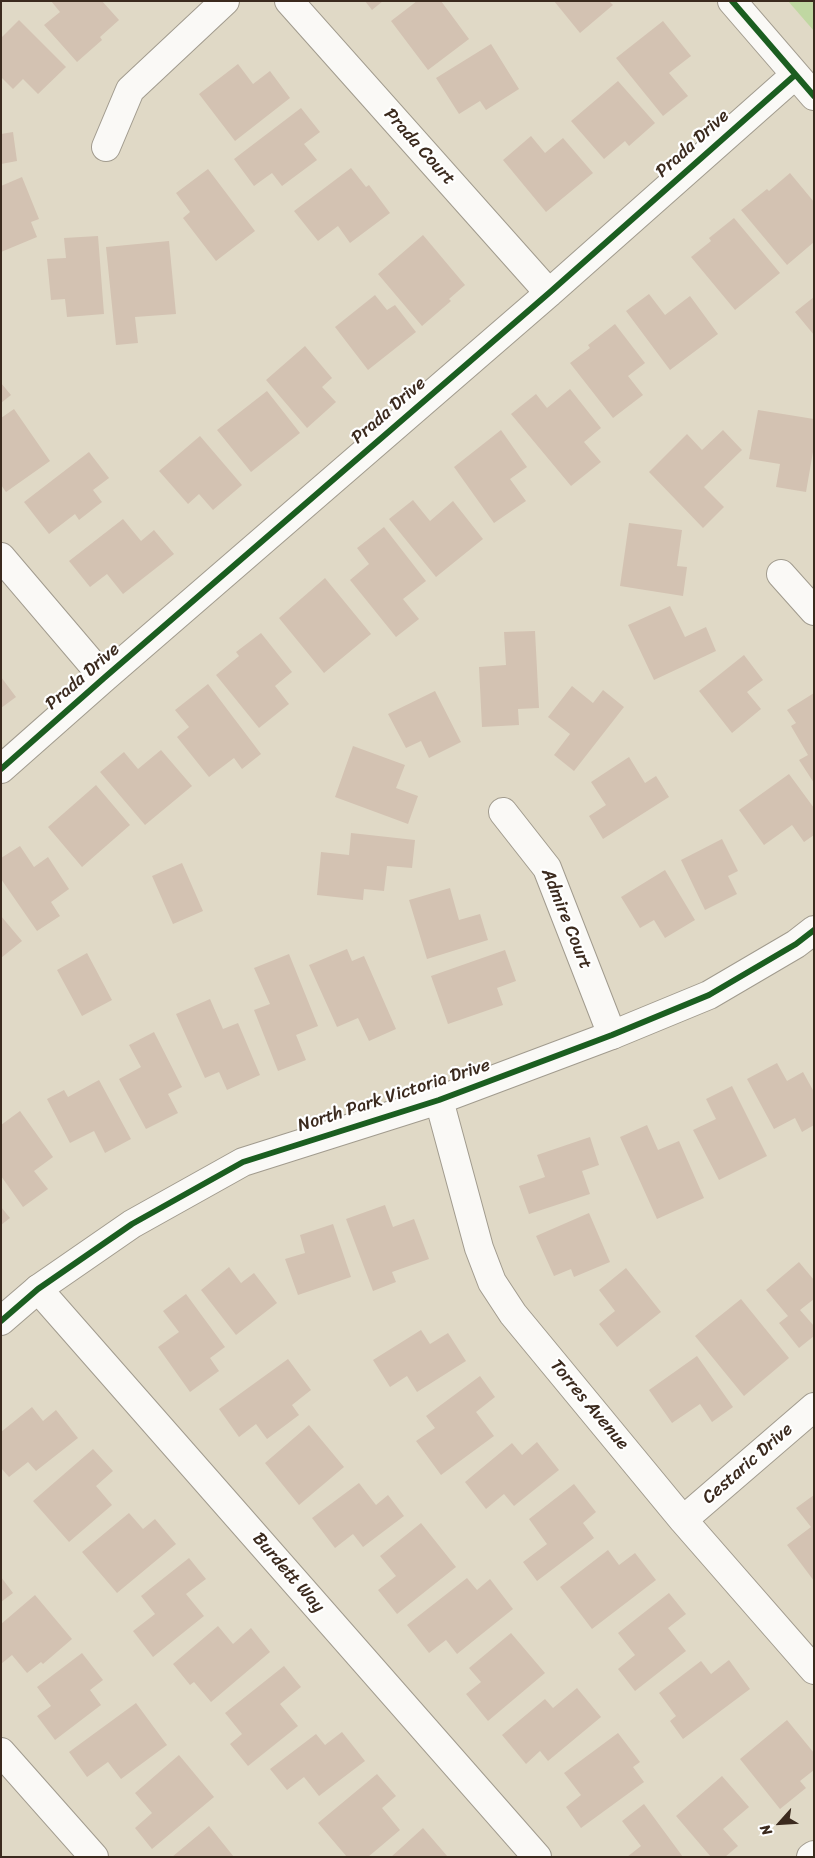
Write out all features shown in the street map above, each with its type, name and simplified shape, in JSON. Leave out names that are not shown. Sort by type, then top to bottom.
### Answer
[{"type":"street","points":[[106,147],[130,90],[225,1]]},
{"type":"street","name":"Prada Court","points":[[290,1],[549,293]]},
{"type":"street","points":[[732,1],[814,96]]},
{"type":"street","name":"Prada Drive","points":[[1,769],[549,293],[795,75]]},
{"type":"street","points":[[1,557],[104,678]]},
{"type":"street","points":[[781,574],[814,611]]},
{"type":"street","name":"Admire Court","points":[[503,812],[547,868],[612,1035]]},
{"type":"street","name":"North Park Victoria Drive","points":[[1,1321],[38,1289],[132,1224],[243,1162],[439,1100],[612,1035],[709,995],[796,944],[814,930]]},
{"type":"street","name":"Torres Avenue","points":[[439,1100],[479,1248],[492,1282],[513,1314],[683,1520],[814,1670]]},
{"type":"street","name":"Burdett Way","points":[[38,1289],[537,1857]]},
{"type":"street","name":"Cestaric Drive","points":[[683,1520],[814,1408]]},
{"type":"street","points":[[1,1752],[94,1857]]},
{"type":"green space","points":[[788,1],[814,1],[814,31]]},
{"type":"building","points":[[51,1],[102,1],[119,20],[100,37],[102,40],[77,62],[44,25],[60,12]]},
{"type":"building","points":[[365,1],[383,1],[372,10]]},
{"type":"building","points":[[417,1],[441,1],[469,39],[428,70],[391,21]]},
{"type":"building","points":[[554,1],[609,1],[613,5],[580,33]]},
{"type":"building","points":[[19,20],[66,67],[38,94],[23,79],[13,89],[1,77],[1,38]]},
{"type":"building","points":[[663,21],[691,56],[669,73],[688,96],[663,116],[616,58]]},
{"type":"building","points":[[491,44],[519,89],[486,110],[480,101],[459,114],[436,78]]},
{"type":"building","points":[[238,64],[253,84],[270,71],[290,98],[235,141],[199,94]]},
{"type":"building","points":[[618,81],[655,123],[629,146],[625,141],[604,159],[571,121]]},
{"type":"building","points":[[301,108],[320,132],[304,144],[317,160],[282,186],[272,173],[254,186],[234,159]]},
{"type":"building","points":[[13,132],[17,161],[1,164],[1,134]]},
{"type":"building","points":[[531,136],[545,153],[563,138],[593,173],[546,212],[503,160]]},
{"type":"building","points":[[351,168],[366,187],[369,185],[390,213],[350,243],[338,226],[318,241],[294,211]]},
{"type":"building","points":[[208,169],[255,231],[216,261],[183,218],[190,212],[176,193]]},
{"type":"building","points":[[790,173],[814,202],[814,242],[787,265],[741,210],[767,189],[769,191]]},
{"type":"building","points":[[22,177],[39,219],[31,222],[37,237],[1,252],[1,186]]},
{"type":"building","points":[[734,218],[780,273],[735,310],[691,257],[711,241],[709,238]]},
{"type":"building","points":[[423,235],[465,285],[449,299],[451,301],[422,326],[378,274]]},
{"type":"building","points":[[98,236],[104,314],[67,317],[65,299],[51,300],[47,259],[66,258],[64,238]]},
{"type":"building","points":[[169,241],[176,314],[135,317],[138,343],[116,345],[106,247]]},
{"type":"building","points":[[649,294],[665,315],[690,296],[718,334],[670,370],[626,311]]},
{"type":"building","points":[[375,295],[387,310],[395,305],[416,332],[368,370],[335,327]]},
{"type":"building","points":[[814,297],[814,335],[795,312]]},
{"type":"building","points":[[615,324],[645,363],[628,376],[643,395],[613,418],[570,363],[590,348],[588,345]]},
{"type":"building","points":[[305,346],[332,378],[322,387],[336,402],[307,428],[266,380]]},
{"type":"building","points":[[1,383],[11,395],[1,403]]},
{"type":"building","points":[[570,389],[601,428],[584,442],[601,462],[571,486],[511,414],[536,394],[547,408]]},
{"type":"building","points":[[267,391],[300,433],[251,472],[217,430]]},
{"type":"building","points":[[14,409],[50,461],[6,492],[1,485],[1,418]]},
{"type":"building","points":[[758,410],[814,419],[814,446],[806,492],[776,487],[780,464],[749,459]]},
{"type":"building","points":[[501,430],[527,467],[510,479],[526,501],[494,523],[454,467]]},
{"type":"building","points":[[723,430],[742,450],[704,487],[724,507],[703,528],[649,472],[687,434],[702,450]]},
{"type":"building","points":[[200,436],[242,485],[213,510],[199,494],[188,504],[159,471]]},
{"type":"building","points":[[89,452],[109,478],[93,490],[102,502],[79,520],[75,514],[49,534],[24,502]]},
{"type":"building","points":[[413,500],[430,521],[453,501],[483,539],[436,577],[389,519]]},
{"type":"building","points":[[123,519],[141,541],[154,530],[174,554],[123,594],[107,574],[90,587],[69,561]]},
{"type":"building","points":[[629,523],[682,530],[677,566],[687,567],[683,596],[620,586]]},
{"type":"building","points":[[384,527],[426,581],[403,599],[419,619],[396,637],[350,580],[369,564],[357,548]]},
{"type":"building","points":[[325,578],[371,634],[324,673],[279,618]]},
{"type":"building","points":[[670,606],[685,637],[706,627],[716,651],[654,680],[628,625]]},
{"type":"building","points":[[535,631],[539,708],[518,709],[519,725],[482,727],[479,667],[506,665],[504,632]]},
{"type":"building","points":[[261,633],[292,672],[275,686],[289,704],[259,728],[216,675],[239,656],[236,652]]},
{"type":"building","points":[[744,655],[763,680],[747,692],[761,709],[732,733],[699,691]]},
{"type":"building","points":[[1,677],[16,697],[1,708]]},
{"type":"building","points":[[208,684],[261,754],[242,769],[234,758],[209,777],[177,737],[189,727],[175,710]]},
{"type":"building","points":[[572,686],[593,703],[603,690],[624,707],[574,771],[554,755],[570,734],[548,717]]},
{"type":"building","points":[[435,691],[461,742],[429,758],[421,741],[406,748],[388,714]]},
{"type":"building","points":[[814,693],[814,783],[799,760],[808,755],[791,726],[796,723],[787,710]]},
{"type":"building","points":[[353,746],[405,765],[396,788],[418,796],[408,824],[335,797]]},
{"type":"building","points":[[161,750],[192,786],[145,825],[100,772],[124,752],[138,769]]},
{"type":"building","points":[[629,757],[645,783],[656,776],[669,797],[603,839],[589,816],[606,805],[591,782]]},
{"type":"building","points":[[789,774],[814,808],[814,835],[804,842],[792,825],[764,845],[739,810]]},
{"type":"building","points":[[96,785],[130,825],[82,867],[48,827]]},
{"type":"building","points":[[351,833],[415,840],[412,868],[387,866],[384,891],[364,889],[363,900],[317,895],[321,852],[349,855]]},
{"type":"building","points":[[722,839],[738,871],[728,876],[737,894],[705,910],[681,860]]},
{"type":"building","points":[[20,846],[34,867],[48,857],[69,889],[51,902],[60,916],[37,931],[1,879],[1,858]]},
{"type":"building","points":[[182,863],[203,911],[173,924],[152,876]]},
{"type":"building","points":[[665,870],[695,920],[665,938],[654,920],[640,928],[621,897]]},
{"type":"building","points":[[450,888],[459,920],[480,914],[488,940],[427,959],[409,900]]},
{"type":"building","points":[[1,916],[22,941],[1,958]]},
{"type":"building","points":[[347,949],[352,961],[364,956],[396,1029],[369,1041],[358,1018],[337,1027],[309,965]]},
{"type":"building","points":[[505,950],[516,981],[497,988],[503,1005],[448,1024],[431,976]]},
{"type":"building","points":[[87,953],[112,1000],[82,1016],[57,970]]},
{"type":"building","points":[[289,954],[318,1026],[296,1035],[306,1060],[278,1071],[254,1010],[270,1004],[254,968]]},
{"type":"building","points":[[210,999],[223,1029],[238,1023],[260,1075],[227,1090],[219,1072],[205,1078],[176,1014]]},
{"type":"building","points":[[154,1032],[182,1087],[168,1094],[178,1113],[146,1129],[119,1079],[141,1067],[129,1045]]},
{"type":"building","points":[[777,1063],[787,1081],[803,1072],[814,1092],[814,1125],[802,1132],[795,1118],[774,1129],[747,1079]]},
{"type":"building","points":[[99,1080],[131,1139],[105,1153],[94,1131],[70,1143],[47,1099],[64,1090],[68,1097]]},
{"type":"building","points":[[732,1086],[767,1156],[719,1180],[693,1130],[716,1119],[706,1099]]},
{"type":"building","points":[[20,1111],[53,1157],[34,1171],[48,1189],[23,1207],[1,1176],[1,1125]]},
{"type":"building","points":[[647,1125],[658,1150],[679,1141],[704,1198],[657,1219],[620,1137]]},
{"type":"building","points":[[590,1137],[599,1165],[582,1171],[590,1194],[529,1214],[519,1186],[545,1177],[537,1155]]},
{"type":"building","points":[[385,1205],[393,1227],[414,1219],[429,1259],[392,1272],[396,1282],[373,1291],[346,1219]]},
{"type":"building","points":[[1,1207],[10,1218],[1,1225]]},
{"type":"building","points":[[589,1213],[610,1262],[574,1277],[571,1269],[554,1276],[536,1236]]},
{"type":"building","points":[[333,1224],[351,1277],[298,1295],[285,1259],[305,1253],[300,1235]]},
{"type":"building","points":[[799,1262],[814,1280],[814,1299],[800,1310],[814,1326],[814,1336],[799,1348],[779,1323],[788,1316],[766,1290]]},
{"type":"building","points":[[229,1267],[241,1283],[254,1273],[277,1303],[236,1335],[201,1290]]},
{"type":"building","points":[[626,1268],[661,1312],[617,1347],[599,1324],[615,1311],[599,1290]]},
{"type":"building","points":[[186,1294],[225,1347],[210,1358],[219,1371],[190,1392],[158,1347],[179,1332],[163,1311]]},
{"type":"building","points":[[741,1299],[789,1358],[744,1396],[695,1336]]},
{"type":"building","points":[[421,1330],[430,1344],[448,1333],[466,1361],[417,1392],[407,1376],[390,1387],[373,1360]]},
{"type":"building","points":[[697,1356],[733,1407],[712,1422],[700,1404],[672,1423],[649,1390]]},
{"type":"building","points":[[288,1359],[311,1390],[292,1405],[299,1415],[267,1439],[256,1424],[239,1437],[219,1409]]},
{"type":"building","points":[[480,1376],[495,1397],[476,1412],[494,1436],[441,1475],[416,1441],[435,1428],[426,1416]]},
{"type":"building","points":[[32,1407],[43,1421],[56,1410],[78,1438],[36,1471],[28,1462],[9,1477],[1,1468],[1,1432]]},
{"type":"building","points":[[309,1425],[344,1467],[299,1505],[265,1463]]},
{"type":"building","points":[[537,1442],[559,1470],[514,1506],[504,1494],[486,1509],[465,1482],[512,1443],[522,1455]]},
{"type":"building","points":[[93,1449],[113,1471],[96,1486],[112,1505],[69,1542],[33,1501]]},
{"type":"building","points":[[359,1483],[376,1505],[388,1495],[404,1516],[363,1547],[353,1534],[335,1548],[312,1518]]},
{"type":"building","points":[[574,1484],[596,1512],[583,1523],[594,1538],[537,1581],[523,1562],[547,1544],[529,1519]]},
{"type":"building","points":[[814,1495],[814,1581],[787,1545],[811,1527],[796,1508]]},
{"type":"building","points":[[129,1513],[143,1529],[155,1519],[176,1544],[117,1593],[82,1552]]},
{"type":"building","points":[[421,1523],[456,1567],[397,1614],[378,1590],[396,1576],[380,1556]]},
{"type":"building","points":[[608,1550],[619,1565],[635,1553],[656,1580],[592,1629],[560,1587]]},
{"type":"building","points":[[189,1558],[206,1579],[186,1594],[204,1616],[153,1657],[133,1631],[155,1614],[141,1596]]},
{"type":"building","points":[[1,1577],[13,1593],[1,1602]]},
{"type":"building","points":[[467,1578],[477,1590],[490,1579],[513,1609],[457,1654],[446,1640],[429,1653],[407,1625]]},
{"type":"building","points":[[669,1593],[686,1614],[668,1628],[686,1651],[635,1691],[618,1669],[635,1655],[618,1633]]},
{"type":"building","points":[[35,1595],[72,1639],[43,1664],[41,1662],[27,1673],[12,1655],[1,1664],[1,1624]]},
{"type":"building","points":[[218,1626],[233,1644],[251,1628],[270,1652],[211,1702],[194,1682],[190,1685],[173,1664]]},
{"type":"building","points":[[511,1633],[545,1673],[488,1721],[466,1694],[481,1682],[469,1668]]},
{"type":"building","points":[[82,1653],[103,1680],[90,1690],[101,1705],[55,1740],[37,1716],[51,1706],[37,1687]]},
{"type":"building","points":[[729,1660],[750,1689],[683,1739],[670,1721],[676,1716],[659,1693],[701,1661],[711,1674]]},
{"type":"building","points":[[284,1666],[301,1687],[280,1704],[298,1726],[248,1766],[230,1744],[242,1734],[225,1713]]},
{"type":"building","points":[[577,1688],[601,1717],[548,1761],[540,1751],[526,1764],[502,1735],[545,1699],[553,1708]]},
{"type":"building","points":[[136,1703],[167,1745],[121,1779],[108,1762],[87,1777],[69,1752]]},
{"type":"building","points":[[787,1720],[814,1753],[814,1770],[800,1781],[806,1788],[780,1809],[740,1759]]},
{"type":"building","points":[[342,1732],[365,1761],[319,1796],[304,1777],[287,1790],[270,1769],[316,1734],[325,1745]]},
{"type":"building","points":[[618,1733],[640,1762],[633,1767],[644,1782],[581,1828],[566,1807],[581,1795],[564,1773]]},
{"type":"building","points":[[179,1755],[214,1797],[152,1849],[135,1828],[152,1813],[135,1793]]},
{"type":"building","points":[[377,1774],[396,1796],[382,1808],[400,1830],[368,1857],[347,1857],[318,1823]]},
{"type":"building","points":[[722,1776],[749,1807],[723,1829],[738,1846],[725,1857],[711,1857],[676,1816]]},
{"type":"building","points":[[644,1804],[683,1857],[627,1857],[641,1846],[622,1821]]},
{"type":"building","points":[[209,1826],[234,1857],[172,1857]]},
{"type":"building","points":[[423,1828],[448,1857],[391,1857]]},
{"type":"cycle path","points":[[732,1],[814,96]]},
{"type":"cycle path","points":[[1,769],[549,293],[795,75]]},
{"type":"cycle path","points":[[1,1321],[38,1289],[132,1224],[243,1162],[439,1100],[612,1035],[709,995],[796,944],[814,930]]}]
